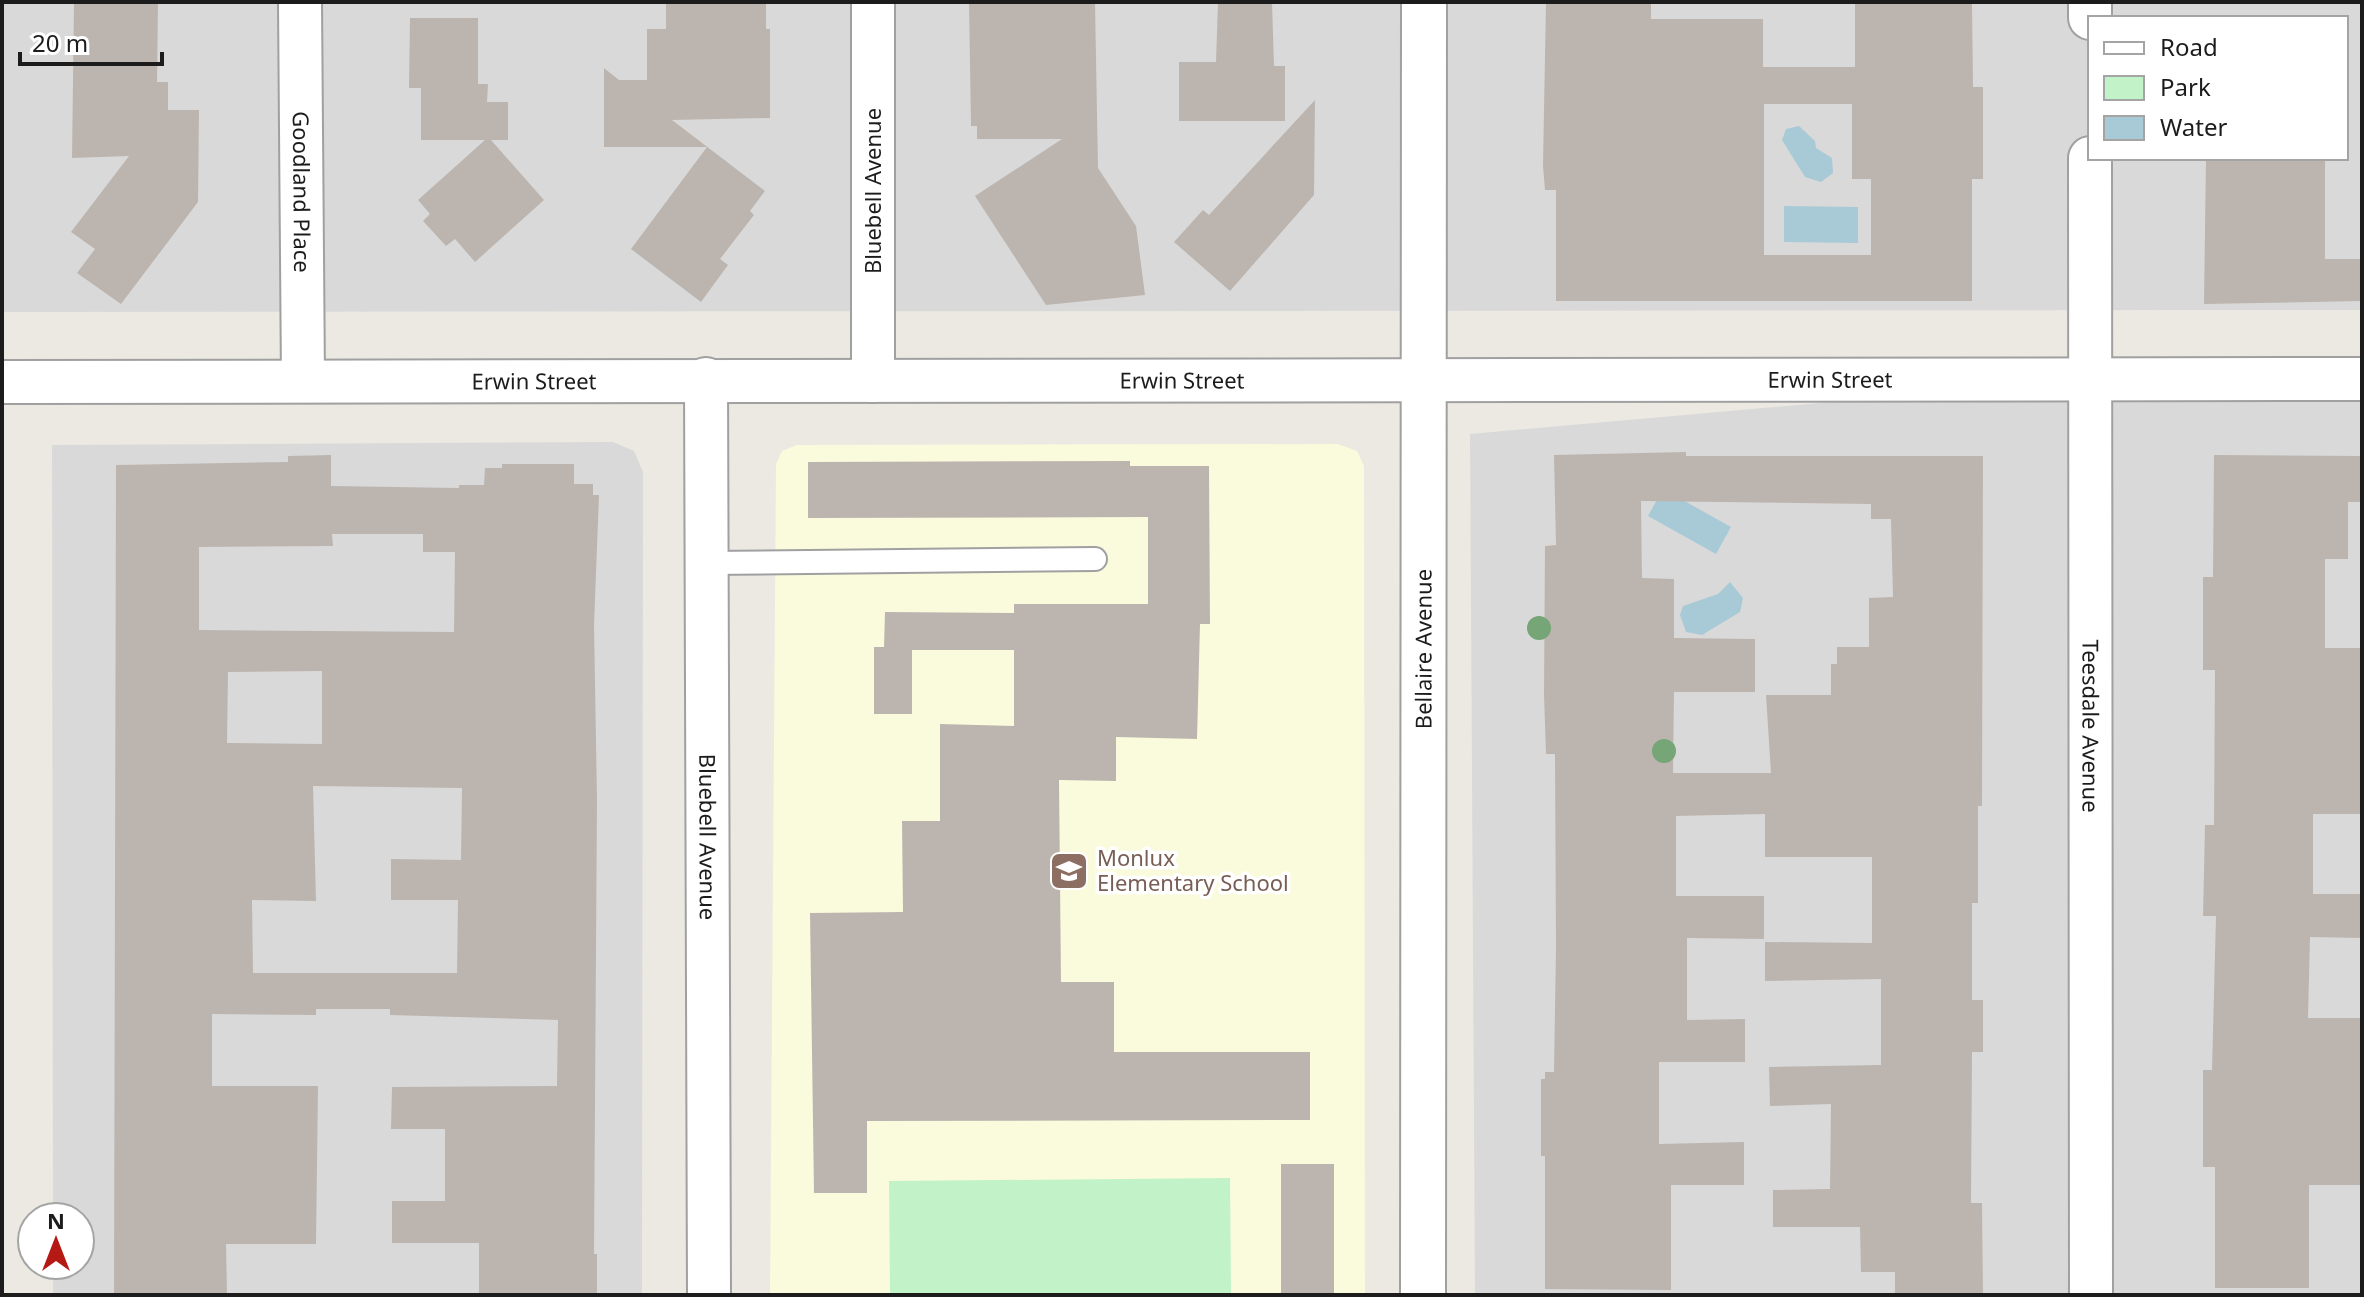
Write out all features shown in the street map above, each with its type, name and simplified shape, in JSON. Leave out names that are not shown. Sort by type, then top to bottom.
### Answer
[{"type":"street","name":"Goodland Place","points":[[300,2],[303,381]]},
{"type":"street","name":"Bluebell Avenue","points":[[873,2],[873,381]]},
{"type":"street","name":"Bellaire Avenue","points":[[1423,1295],[1424,2]]},
{"type":"street","name":"Teesdale Avenue","points":[[2090,160],[2091,1295]]},
{"type":"street","name":"Bluebell Avenue","points":[[706,379],[709,1295]]},
{"type":"street","name":"Erwin Street","points":[[2,382],[2362,379]]},
{"type":"lane","points":[[707,563],[1095,559]]},
{"type":"shaded area","points":[[2,2],[2362,2],[2362,310],[2,312]]},
{"type":"shaded area","points":[[2090,379],[2362,379],[2362,1295],[1475,1295],[1470,434]]},
{"type":"shaded area","points":[[613,442],[634,451],[643,472],[642,1295],[53,1295],[53,1281],[96,1281],[96,1201],[53,1201],[52,445]]},
{"type":"shaded area","name":"Monlux Elementary School","points":[[1338,444],[1357,451],[1364,466],[1365,1295],[770,1295],[776,464],[782,451],[797,445]]},
{"type":"green space","points":[[1230,1178],[1231,1295],[890,1295],[889,1181]]},
{"type":"water","points":[[1799,126],[1815,141],[1816,148],[1832,158],[1833,173],[1821,182],[1805,177],[1782,140],[1786,129]]},
{"type":"water","points":[[1784,206],[1858,207],[1858,243],[1784,242]]},
{"type":"water","points":[[1663,489],[1731,527],[1716,554],[1648,516]]},
{"type":"water","points":[[1730,582],[1743,598],[1740,612],[1702,635],[1686,632],[1680,615],[1683,606],[1718,594]]},
{"type":"building","points":[[74,2],[158,2],[157,82],[168,82],[168,110],[199,110],[198,202],[121,304],[77,273],[95,249],[71,232],[129,156],[72,158]]},
{"type":"building","points":[[666,2],[766,2],[766,29],[770,29],[770,118],[672,120],[765,191],[750,211],[754,215],[720,259],[728,265],[701,302],[631,249],[707,147],[604,147],[604,68],[619,80],[647,80],[647,29],[666,29]]},
{"type":"building","points":[[969,2],[1095,2],[1098,168],[1136,226],[1145,295],[1046,305],[975,196],[1062,139],[977,139],[977,126],[971,126]]},
{"type":"building","points":[[1218,2],[1272,2],[1274,66],[1285,66],[1285,121],[1179,121],[1179,62],[1216,62]]},
{"type":"building","points":[[1546,2],[1651,2],[1651,19],[1763,19],[1763,67],[1855,67],[1855,2],[1972,2],[1973,87],[1983,87],[1983,179],[1972,179],[1972,301],[1556,301],[1556,190],[1545,190]],"holes":[[[1764,104],[1852,104],[1852,179],[1871,179],[1871,255],[1764,255]]]},
{"type":"building","points":[[410,18],[478,18],[478,84],[488,84],[487,102],[508,102],[508,140],[491,140],[544,200],[475,262],[455,239],[446,246],[423,221],[430,214],[418,200],[485,140],[421,140],[421,88],[409,88]]},
{"type":"building","points":[[1315,100],[1314,195],[1230,291],[1174,242],[1203,210],[1209,215]]},
{"type":"building","points":[[2206,160],[2325,160],[2325,259],[2362,259],[2362,301],[2204,304]]},
{"type":"building","points":[[1686,452],[1686,456],[1983,456],[1982,806],[1978,806],[1978,903],[1972,903],[1972,1000],[1983,1000],[1983,1052],[1972,1052],[1971,1203],[1982,1203],[1983,1295],[1895,1295],[1895,1272],[1861,1272],[1860,1227],[1773,1227],[1773,1190],[1830,1189],[1831,1104],[1770,1106],[1769,1067],[1881,1065],[1881,979],[1765,981],[1765,942],[1872,943],[1872,857],[1765,857],[1765,814],[1676,816],[1676,896],[1764,896],[1764,939],[1687,938],[1687,1020],[1745,1019],[1745,1062],[1659,1062],[1659,1144],[1744,1142],[1744,1185],[1671,1185],[1671,1290],[1545,1289],[1545,1156],[1541,1156],[1541,1079],[1545,1079],[1545,1072],[1554,1072],[1556,947],[1555,754],[1546,754],[1544,694],[1545,546],[1556,545],[1554,455]],"holes":[[[1641,501],[1871,504],[1871,519],[1891,519],[1893,597],[1869,598],[1869,647],[1837,647],[1837,664],[1831,664],[1831,695],[1766,695],[1771,773],[1673,773],[1674,692],[1755,692],[1755,639],[1674,638],[1674,579],[1642,578]]]},
{"type":"building","points":[[331,455],[331,486],[459,488],[459,485],[484,485],[485,468],[502,468],[502,464],[574,464],[574,484],[593,484],[593,495],[599,495],[594,625],[597,800],[594,1254],[597,1254],[597,1295],[479,1295],[479,1243],[392,1243],[392,1201],[445,1201],[445,1129],[391,1129],[392,1087],[557,1086],[558,1020],[390,1015],[390,1009],[316,1009],[316,1015],[212,1014],[212,1086],[318,1086],[316,1244],[226,1244],[227,1295],[114,1295],[116,465],[288,462],[288,456]],"holes":[[[332,534],[423,534],[423,552],[455,552],[454,632],[199,630],[199,547],[333,546]],[[322,671],[322,744],[227,743],[228,672]],[[313,786],[462,788],[461,860],[391,859],[391,900],[458,900],[457,973],[253,973],[252,900],[316,901]]]},
{"type":"building","points":[[2214,455],[2362,456],[2362,502],[2348,502],[2348,559],[2325,559],[2325,648],[2362,648],[2362,814],[2313,814],[2313,894],[2362,894],[2362,938],[2310,937],[2308,1018],[2362,1018],[2362,1185],[2309,1185],[2309,1288],[2215,1288],[2215,1167],[2203,1167],[2203,1070],[2212,1070],[2216,916],[2203,916],[2205,825],[2214,825],[2215,670],[2203,670],[2203,577],[2213,577]]},
{"type":"building","points":[[1130,461],[1130,466],[1209,466],[1210,624],[1200,624],[1197,739],[1116,737],[1116,781],[1059,780],[1061,982],[1114,982],[1114,1052],[1310,1052],[1310,1120],[867,1121],[867,1193],[814,1193],[810,913],[903,912],[902,821],[940,821],[940,724],[1014,726],[1014,650],[912,650],[912,714],[874,714],[874,647],[884,647],[885,612],[1014,613],[1014,604],[1148,604],[1148,517],[808,518],[808,462]]},
{"type":"building","points":[[1281,1164],[1334,1164],[1334,1295],[1281,1295]]},
{"type":"place","name":"Monlux Elementary School","points":[[1069,871]]}]
